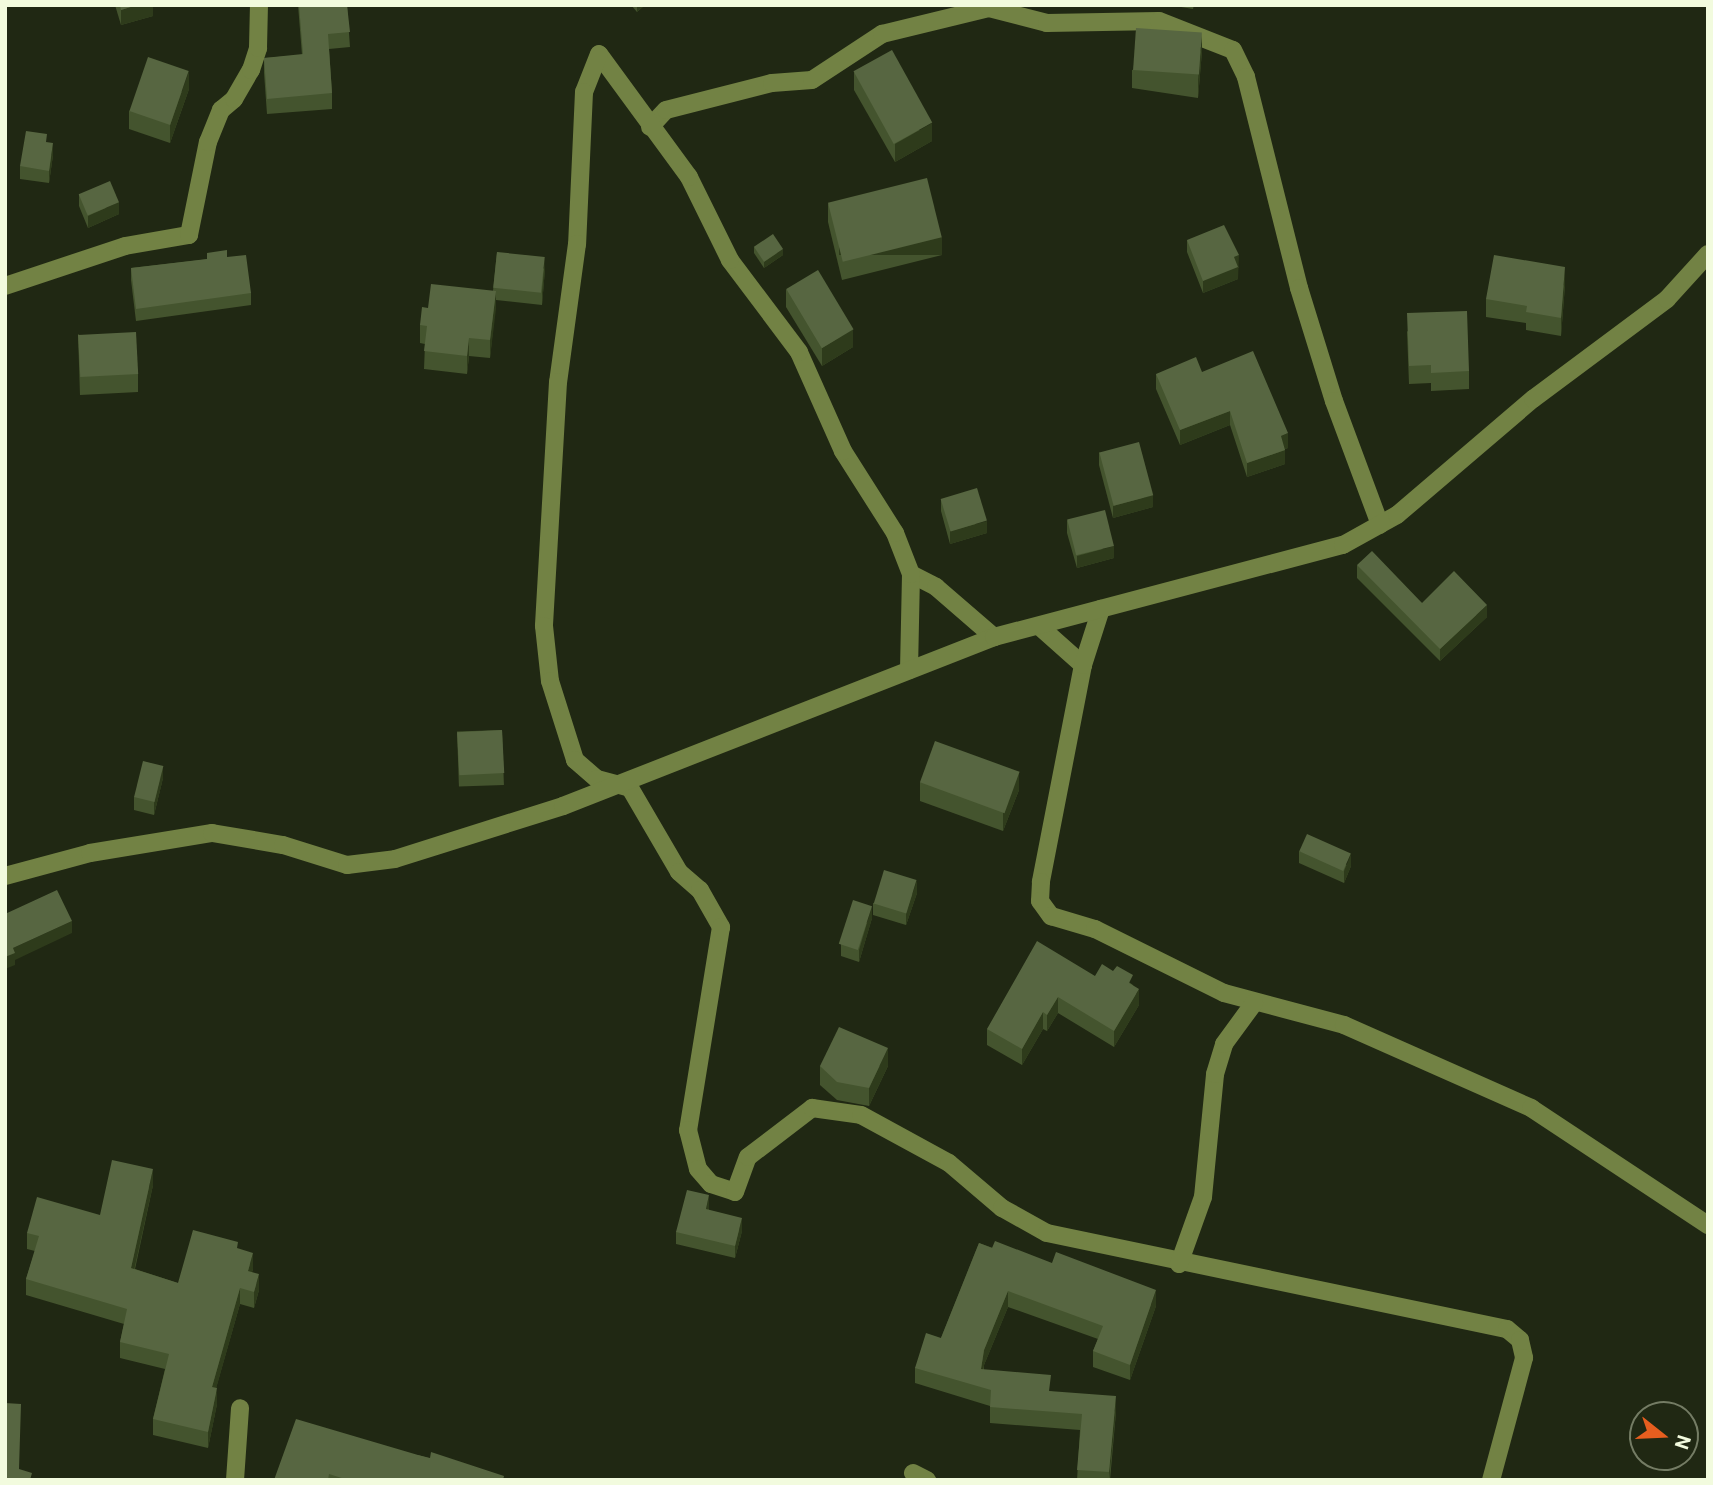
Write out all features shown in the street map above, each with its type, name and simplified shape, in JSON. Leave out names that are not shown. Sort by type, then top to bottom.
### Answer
[{"type":"street","points":[[5,286],[125,246],[189,235],[208,142],[221,110],[234,99],[251,70],[258,48],[259,5]]},
{"type":"street","points":[[650,127],[666,110],[772,83],[812,80],[882,34],[989,8],[1047,23],[1159,21],[1233,50],[1246,76],[1299,288],[1334,401],[1380,525]]},
{"type":"street","points":[[909,670],[911,575],[895,533],[843,451],[799,352],[730,260],[690,177],[650,127],[599,54],[584,92],[577,244],[558,382],[544,626],[550,681],[575,760],[597,779],[630,788],[678,872],[699,890],[721,927],[688,1130],[698,1169],[712,1184],[735,1192],[748,1157],[812,1108],[860,1115],[948,1163],[1002,1208],[1047,1233],[1076,1236],[1179,1264],[1507,1329],[1520,1340],[1524,1358],[1491,1480]]},
{"type":"street","points":[[5,876],[90,853],[212,833],[283,845],[347,865],[395,859],[619,785],[994,637],[1343,545],[1397,516],[1533,399],[1667,299],[1708,254]]},
{"type":"street","points":[[911,575],[936,587],[994,637]]},
{"type":"street","points":[[1101,609],[1083,665],[1041,901],[1051,916],[1095,929],[1224,993],[1344,1025],[1531,1108],[1708,1225]]},
{"type":"street","points":[[1040,626],[1083,665]]},
{"type":"street","points":[[1179,1264],[1203,1197],[1215,1074],[1224,1044],[1254,1003]]},
{"type":"street","points":[[235,1480],[240,1408]]},
{"type":"building","points":[[120,5],[137,5],[121,10]]},
{"type":"building","points":[[299,5],[347,5],[350,32],[328,34],[332,93],[267,99],[264,58],[303,54]]},
{"type":"building","points":[[1136,28],[1202,33],[1199,75],[1133,70]]},
{"type":"building","points":[[892,50],[932,123],[894,144],[854,71]]},
{"type":"building","points":[[148,57],[189,71],[170,125],[129,111]]},
{"type":"building","points":[[26,131],[47,134],[46,142],[53,143],[49,171],[20,166]]},
{"type":"building","points":[[927,178],[942,237],[843,262],[828,203]]},
{"type":"building","points":[[110,181],[119,202],[88,215],[79,194]]},
{"type":"building","points":[[1224,225],[1239,255],[1234,257],[1238,267],[1203,281],[1187,240]]},
{"type":"building","points":[[773,234],[783,249],[764,262],[754,247]]},
{"type":"building","points":[[227,250],[227,257],[246,255],[251,293],[136,309],[131,268],[207,259],[207,253]]},
{"type":"building","points":[[497,252],[545,257],[541,293],[493,288]]},
{"type":"building","points":[[1494,255],[1565,267],[1561,318],[1526,312],[1527,306],[1486,299]]},
{"type":"building","points":[[818,270],[854,329],[822,348],[786,289]]},
{"type":"building","points":[[431,284],[496,291],[490,340],[469,338],[467,356],[424,351],[427,326],[420,325],[422,307],[428,308]]},
{"type":"building","points":[[1467,311],[1469,371],[1431,373],[1431,365],[1409,366],[1407,313]]},
{"type":"building","points":[[136,332],[138,374],[80,377],[78,335]]},
{"type":"building","points":[[1253,351],[1288,433],[1281,436],[1285,450],[1247,463],[1230,411],[1180,430],[1156,374],[1196,357],[1202,372]]},
{"type":"building","points":[[1139,442],[1153,495],[1114,506],[1099,453]]},
{"type":"building","points":[[977,488],[987,521],[951,532],[941,499]]},
{"type":"building","points":[[1105,510],[1114,546],[1076,555],[1067,519]]},
{"type":"building","points":[[1372,551],[1422,603],[1454,571],[1487,605],[1440,649],[1357,565]]},
{"type":"building","points":[[502,730],[504,773],[459,775],[457,732]]},
{"type":"building","points":[[935,741],[1020,772],[1005,813],[920,782]]},
{"type":"building","points":[[143,761],[163,766],[154,802],[134,797]]},
{"type":"building","points":[[1307,834],[1351,854],[1343,871],[1299,851]]},
{"type":"building","points":[[884,870],[917,880],[906,913],[874,903]]},
{"type":"building","points":[[57,890],[72,921],[13,948],[15,953],[5,957],[5,914]]},
{"type":"building","points":[[853,900],[872,906],[858,950],[839,944]]},
{"type":"building","points":[[1037,941],[1095,976],[1102,964],[1113,971],[1117,966],[1133,975],[1129,983],[1139,989],[1114,1031],[1058,997],[1047,1015],[1043,1012],[1022,1049],[987,1029]]},
{"type":"building","points":[[839,1027],[888,1048],[869,1088],[837,1082],[820,1066]]},
{"type":"building","points":[[112,1160],[153,1169],[131,1268],[178,1283],[193,1230],[238,1242],[237,1248],[253,1253],[248,1271],[259,1274],[254,1292],[240,1288],[212,1387],[217,1388],[208,1432],[153,1419],[169,1354],[120,1342],[127,1309],[26,1279],[39,1236],[27,1233],[37,1197],[100,1215]]},
{"type":"building","points":[[687,1190],[709,1195],[706,1209],[742,1218],[735,1246],[676,1232]]},
{"type":"building","points":[[995,1241],[1052,1263],[1056,1252],[1156,1290],[1130,1365],[1093,1351],[1103,1326],[1008,1291],[984,1350],[981,1369],[1051,1375],[1049,1391],[1116,1396],[1109,1472],[1077,1470],[1082,1414],[990,1407],[991,1390],[915,1368],[926,1333],[941,1338],[979,1243],[992,1248]]},
{"type":"building","points":[[5,1403],[21,1404],[19,1469],[32,1473],[30,1480],[5,1480]]},
{"type":"building","points":[[296,1419],[430,1458],[431,1452],[504,1476],[503,1480],[348,1480],[329,1474],[328,1480],[274,1480]]}]
